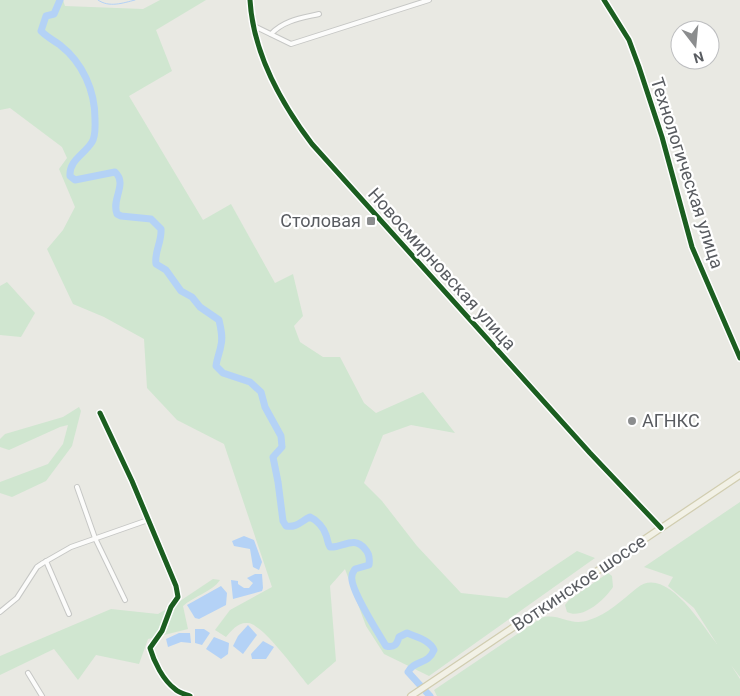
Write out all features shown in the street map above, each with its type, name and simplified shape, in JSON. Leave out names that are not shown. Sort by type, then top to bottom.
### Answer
[{"type":"main road","name":"Воткинское шоссе","points":[[411,696],[740,475]]},
{"type":"street","name":"Новосмирновская улица","points":[[250,0],[254,26],[275,88],[312,144],[479,331],[661,528]]},
{"type":"street","points":[[254,26],[291,44],[429,0]]},
{"type":"street","name":"Технологическая улица","points":[[604,0],[629,40],[662,136],[692,247],[740,358]]},
{"type":"street","points":[[271,34],[288,22],[319,14]]},
{"type":"street","points":[[100,413],[132,481],[176,586],[178,597],[171,607],[162,631],[150,648],[158,668],[167,680],[176,690],[190,696]]},
{"type":"street","points":[[77,487],[95,538],[125,600]]},
{"type":"street","points":[[0,612],[17,598],[37,568],[46,561],[71,547],[148,520]]},
{"type":"street","points":[[46,561],[69,614]]},
{"type":"street","points":[[28,673],[42,696]]},
{"type":"green space","points":[[0,0],[63,0],[65,6],[143,9],[160,0],[206,0],[156,30],[172,71],[129,96],[203,220],[231,204],[275,283],[293,274],[303,316],[294,326],[300,342],[323,357],[340,357],[364,403],[376,413],[423,392],[455,433],[411,425],[383,435],[364,483],[382,501],[417,546],[461,593],[507,598],[577,551],[595,558],[429,676],[384,654],[366,626],[345,569],[330,586],[336,661],[308,685],[271,640],[254,625],[248,623],[241,624],[226,637],[215,630],[230,610],[272,587],[224,444],[177,420],[147,388],[144,339],[104,317],[73,304],[47,249],[63,230],[75,207],[59,169],[67,158],[62,147],[10,108],[0,110]]},
{"type":"green space","points":[[7,282],[35,313],[21,337],[0,335],[0,286]]},
{"type":"green space","points":[[79,407],[81,411],[72,446],[46,481],[12,497],[0,493],[0,482],[48,464],[63,444],[68,425],[9,450],[0,447],[0,439],[5,434],[63,417]]},
{"type":"green space","points":[[740,502],[740,677],[731,665],[740,679],[740,696],[437,696],[434,690],[541,618],[553,617],[576,622],[589,620],[609,610],[637,588],[648,583],[660,584],[683,601],[717,644],[694,608],[668,586],[673,577],[644,567]]},
{"type":"green space","points":[[608,573],[612,576],[613,587],[605,597],[586,611],[573,614],[567,612],[565,605],[569,600]]},
{"type":"green space","points":[[213,579],[220,580],[212,588],[183,606],[188,629],[148,639],[139,664],[96,655],[78,680],[54,649],[0,675],[0,656],[111,609],[158,614]]},
{"type":"water","points":[[244,536],[254,540],[262,562],[259,570],[253,567],[250,549],[234,546],[232,541]]},
{"type":"water","points":[[255,574],[262,574],[262,591],[233,599],[231,580],[238,581],[238,584],[244,588],[249,588],[253,583],[247,578]]},
{"type":"water","points":[[221,586],[227,593],[226,605],[199,619],[195,618],[187,605]]},
{"type":"water","points":[[248,625],[257,635],[243,654],[233,646],[238,636]]},
{"type":"water","points":[[195,629],[204,629],[210,633],[202,645],[195,643]]},
{"type":"water","points":[[179,633],[190,633],[191,643],[181,642],[168,647],[166,639]]},
{"type":"water","points":[[214,637],[229,643],[228,654],[221,659],[206,649]]},
{"type":"water","points":[[263,641],[274,647],[266,659],[252,659],[251,654]]},
{"type":"waterway","points":[[60,0],[54,14],[46,16],[41,31],[60,45],[75,60],[90,88],[94,109],[95,131],[93,140],[89,147],[74,162],[70,170],[70,176],[75,180],[115,172],[120,182],[116,203],[117,214],[151,219],[161,229],[156,264],[166,270],[181,291],[192,297],[200,307],[219,320],[222,339],[216,366],[223,373],[250,382],[261,392],[265,407],[281,436],[282,447],[273,457],[283,521],[286,526],[293,526],[310,517],[322,527],[330,547],[353,542],[361,545],[369,556],[369,565],[355,569],[352,574],[355,590],[386,646],[394,646],[399,637],[407,633],[422,639],[432,647],[434,650],[431,655],[408,672],[430,696]]},
{"type":"waterway","points":[[98,0],[107,4],[135,0]]},
{"type":"cycle path","points":[[250,0],[257,39],[270,76],[290,112],[312,144],[590,453],[661,528]]},
{"type":"cycle path","points":[[604,0],[629,40],[662,137],[692,247],[740,358]]},
{"type":"cycle path","points":[[100,413],[132,481],[176,586],[178,597],[171,607],[162,631],[150,648],[157,665],[167,681],[178,692],[190,696]]},
{"type":"place","name":"Столовая","points":[[371,221]]},
{"type":"place","name":"АГНКС","points":[[632,421]]}]
